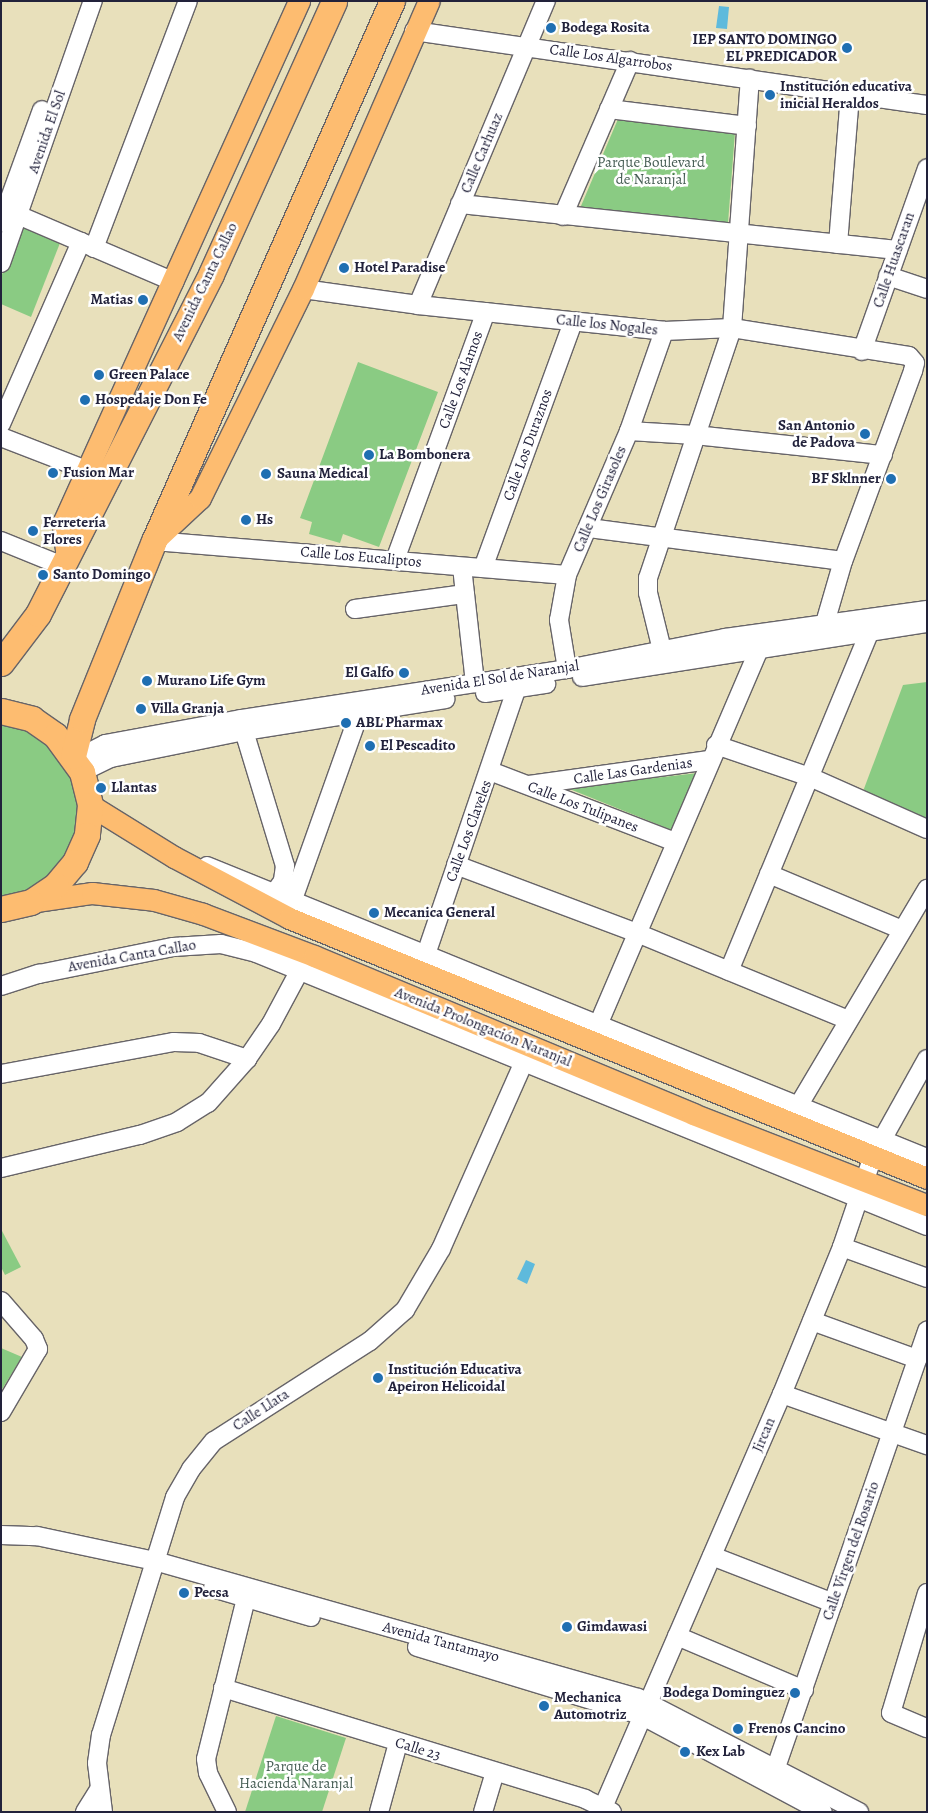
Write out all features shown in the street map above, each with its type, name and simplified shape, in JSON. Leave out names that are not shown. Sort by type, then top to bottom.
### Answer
[{"type":"highway","name":"Avenida Canta Callao","points":[[1,663],[38,614],[211,274],[334,1]]},
{"type":"highway","points":[[77,762],[82,719],[154,541],[392,1]]},
{"type":"highway","points":[[1,711],[32,720],[55,735],[77,762],[90,805],[87,834],[75,862],[56,885],[11,908]]},
{"type":"main road","name":"Avenida Canta Callao","points":[[65,562],[63,523],[174,282],[299,1]]},
{"type":"main road","points":[[154,541],[200,498],[303,289],[414,30],[429,1]]},
{"type":"main road","name":"Avenida Prolongación Naranjal","points":[[90,805],[174,857],[289,918],[423,964],[715,1091],[877,1147],[927,1178]]},
{"type":"main road","name":"Avenida Prolongación Naranjal","points":[[11,908],[63,895],[92,893],[154,900],[203,914],[314,956],[693,1114],[866,1179],[927,1205]]},
{"type":"main road","points":[[715,1091],[744,1084]]},
{"type":"main road","points":[[693,1114],[707,1138]]},
{"type":"street","name":"Avenida El Sol","points":[[1,224],[81,1]]},
{"type":"street","name":"Avenida El Sol","points":[[1,263],[93,1]]},
{"type":"street","points":[[1,424],[87,245],[188,1]]},
{"type":"street","name":"Calle Carhuaz","points":[[418,305],[546,1]]},
{"type":"street","name":"Calle Los Algarrobos","points":[[414,30],[527,45],[927,105]]},
{"type":"street","points":[[563,216],[630,61]]},
{"type":"street","points":[[662,650],[648,593],[648,578],[732,328],[750,79]]},
{"type":"street","points":[[838,244],[850,94]]},
{"type":"street","points":[[609,109],[746,126]]},
{"type":"street","name":"Calle Huascaran","points":[[862,351],[898,250],[922,197],[927,168]]},
{"type":"street","points":[[460,204],[898,250]]},
{"type":"street","points":[[18,215],[174,282]]},
{"type":"street","points":[[888,276],[927,289]]},
{"type":"street","name":"Calle los Nogales","points":[[303,289],[418,305],[664,332],[732,328],[862,351],[909,356],[915,363],[913,371],[883,455]]},
{"type":"street","name":"Calle Los Alamos","points":[[395,560],[486,312]]},
{"type":"street","name":"Calle Los Duraznos","points":[[483,568],[573,322]]},
{"type":"street","name":"Calle Los Girasoles","points":[[567,669],[559,620],[559,603],[567,575],[589,528],[629,431],[664,332]]},
{"type":"street","points":[[629,431],[696,434],[883,455],[843,561],[825,623]]},
{"type":"street","points":[[1,437],[86,470]]},
{"type":"street","points":[[589,528],[661,535],[843,561]]},
{"type":"street","name":"Calle Los Eucaliptos","points":[[154,541],[567,575]]},
{"type":"street","points":[[1,542],[65,562]]},
{"type":"street","points":[[462,567],[474,683]]},
{"type":"street","points":[[355,609],[465,594]]},
{"type":"street","name":"Avenida El Sol de Naranjal","points":[[77,762],[111,758],[244,731],[516,690],[758,641],[825,623],[927,610]]},
{"type":"street","name":"Avenida El Sol de Naranjal","points":[[77,762],[105,744],[241,719],[567,669],[662,650],[870,631],[927,623]]},
{"type":"street","points":[[729,971],[870,631]]},
{"type":"street","points":[[598,1025],[758,641]]},
{"type":"street","name":"Calle Los Claveles","points":[[423,964],[516,690]]},
{"type":"street","points":[[292,902],[359,714]]},
{"type":"street","points":[[244,731],[285,866],[284,881],[274,892]]},
{"type":"street","points":[[712,753],[810,777],[927,829]]},
{"type":"street","name":"Calle Las Gardenias","points":[[527,785],[712,753]]},
{"type":"street","name":"Calle Los Tulipanes","points":[[490,771],[675,842]]},
{"type":"street","name":"Avenida Prolongación Naranjal","points":[[174,857],[210,867],[274,892],[423,964],[598,1025],[744,1084],[877,1147],[927,1158]]},
{"type":"street","points":[[456,865],[637,934],[848,1020]]},
{"type":"street","points":[[769,874],[902,930]]},
{"type":"street","points":[[797,1108],[927,889]]},
{"type":"street","name":"Avenida Canta Callao","points":[[1,986],[87,963],[204,944],[221,944],[256,953],[300,970]]},
{"type":"street","points":[[1,1168],[140,1135],[177,1122],[208,1104],[247,1059],[271,1024],[300,970]]},
{"type":"street","name":"Avenida Prolongación Naranjal","points":[[300,970],[857,1200],[927,1226]]},
{"type":"street","points":[[1,1074],[174,1042],[199,1042],[247,1059]]},
{"type":"street","name":"Jircan","points":[[605,1810],[644,1709],[678,1636],[782,1394],[842,1247],[877,1147],[927,1060]]},
{"type":"street","name":"Calle Llata","points":[[103,1812],[97,1763],[101,1735],[175,1497],[190,1469],[214,1441],[370,1341],[405,1310],[441,1249],[524,1062]]},
{"type":"street","points":[[842,1247],[927,1278]]},
{"type":"street","points":[[1,1300],[34,1339],[38,1349],[1,1412]]},
{"type":"street","points":[[812,1320],[917,1359]]},
{"type":"street","name":"Calle Virgen del Rosario","points":[[776,1770],[927,1331]]},
{"type":"street","points":[[782,1394],[927,1445]]},
{"type":"street","name":"Avenida Tantamayo","points":[[1,1535],[36,1536],[153,1566],[644,1709],[776,1770],[859,1812]]},
{"type":"street","name":"Avenida Tantamayo","points":[[1,1546],[36,1547],[153,1566],[246,1598],[644,1709],[823,1812]]},
{"type":"street","points":[[712,1556],[833,1603]]},
{"type":"street","points":[[927,1593],[923,1622],[891,1713],[927,1728]]},
{"type":"street","points":[[227,1812],[210,1778],[206,1759],[246,1598]]},
{"type":"street","points":[[678,1636],[804,1690]]},
{"type":"street","name":"Calle 23","points":[[223,1688],[398,1744],[495,1772],[605,1810]]},
{"type":"street","points":[[379,1812],[398,1744]]},
{"type":"street","points":[[483,1812],[495,1772]]},
{"type":"street","points":[[85,1812],[99,1790]]},
{"type":"green space","name":"Parque Boulevard de Naranjal","points":[[618,119],[735,132],[728,223],[578,213]]},
{"type":"green space","points":[[21,226],[60,243],[31,317],[1,304],[1,277]]},
{"type":"green space","name":"La Bombonera","points":[[358,362],[438,392],[379,547],[343,534],[340,543],[309,534],[312,522],[300,518]]},
{"type":"green space","points":[[927,682],[927,823],[862,794],[903,685]]},
{"type":"green space","points":[[1,724],[20,728],[46,742],[65,763],[77,790],[79,820],[72,849],[55,874],[30,892],[1,901]]},
{"type":"green space","points":[[698,773],[674,831],[567,788]]},
{"type":"green space","points":[[1,1229],[21,1267],[5,1275],[1,1267]]},
{"type":"green space","points":[[1,1348],[22,1357],[1,1391]]},
{"type":"green space","name":"Parque de Hacienda Naranjal","points":[[276,1716],[346,1738],[322,1812],[245,1812]]},
{"type":"water","points":[[719,6],[729,7],[727,29],[716,28]]},
{"type":"water","points":[[526,1260],[535,1264],[527,1284],[517,1279]]},
{"type":"place","name":"Bodega Rosita","points":[[551,28]]},
{"type":"place","name":"IEP SANTO DOMINGO EL PREDICADOR","points":[[847,48]]},
{"type":"place","name":"Institución educativa inicial Heraldos","points":[[770,95]]},
{"type":"place","name":"Hotel Paradise","points":[[344,268]]},
{"type":"place","name":"Matias","points":[[143,300]]},
{"type":"place","name":"Green Palace","points":[[99,375]]},
{"type":"place","name":"Hospedaje Don Fe","points":[[85,400]]},
{"type":"place","name":"San Antonio de Padova","points":[[865,434]]},
{"type":"place","name":"La Bombonera","points":[[369,455]]},
{"type":"place","name":"Fusion Mar","points":[[53,473]]},
{"type":"place","name":"Sauna Medical","points":[[266,474]]},
{"type":"place","name":"BF Sklnner","points":[[891,479]]},
{"type":"place","name":"Hs","points":[[246,520]]},
{"type":"place","name":"Ferretería Flores","points":[[33,531]]},
{"type":"place","name":"Santo Domingo","points":[[43,575]]},
{"type":"place","name":"El Galfo","points":[[404,673]]},
{"type":"place","name":"Murano Life Gym","points":[[147,681]]},
{"type":"place","name":"Villa Granja","points":[[141,709]]},
{"type":"place","name":"ABL Pharmax","points":[[346,723]]},
{"type":"place","name":"El Pescadito","points":[[370,746]]},
{"type":"place","name":"Llantas","points":[[101,788]]},
{"type":"place","name":"Mecanica General","points":[[374,913]]},
{"type":"place","name":"Institución Educativa Apeiron Helicoidal","points":[[378,1378]]},
{"type":"place","name":"Pecsa","points":[[184,1593]]},
{"type":"place","name":"Gimdawasi","points":[[567,1627]]},
{"type":"place","name":"Bodega Dominguez","points":[[795,1693]]},
{"type":"place","name":"Mechanica Automotriz","points":[[544,1706]]},
{"type":"place","name":"Frenos Cancino","points":[[738,1729]]},
{"type":"place","name":"Kex Lab","points":[[685,1752]]}]
